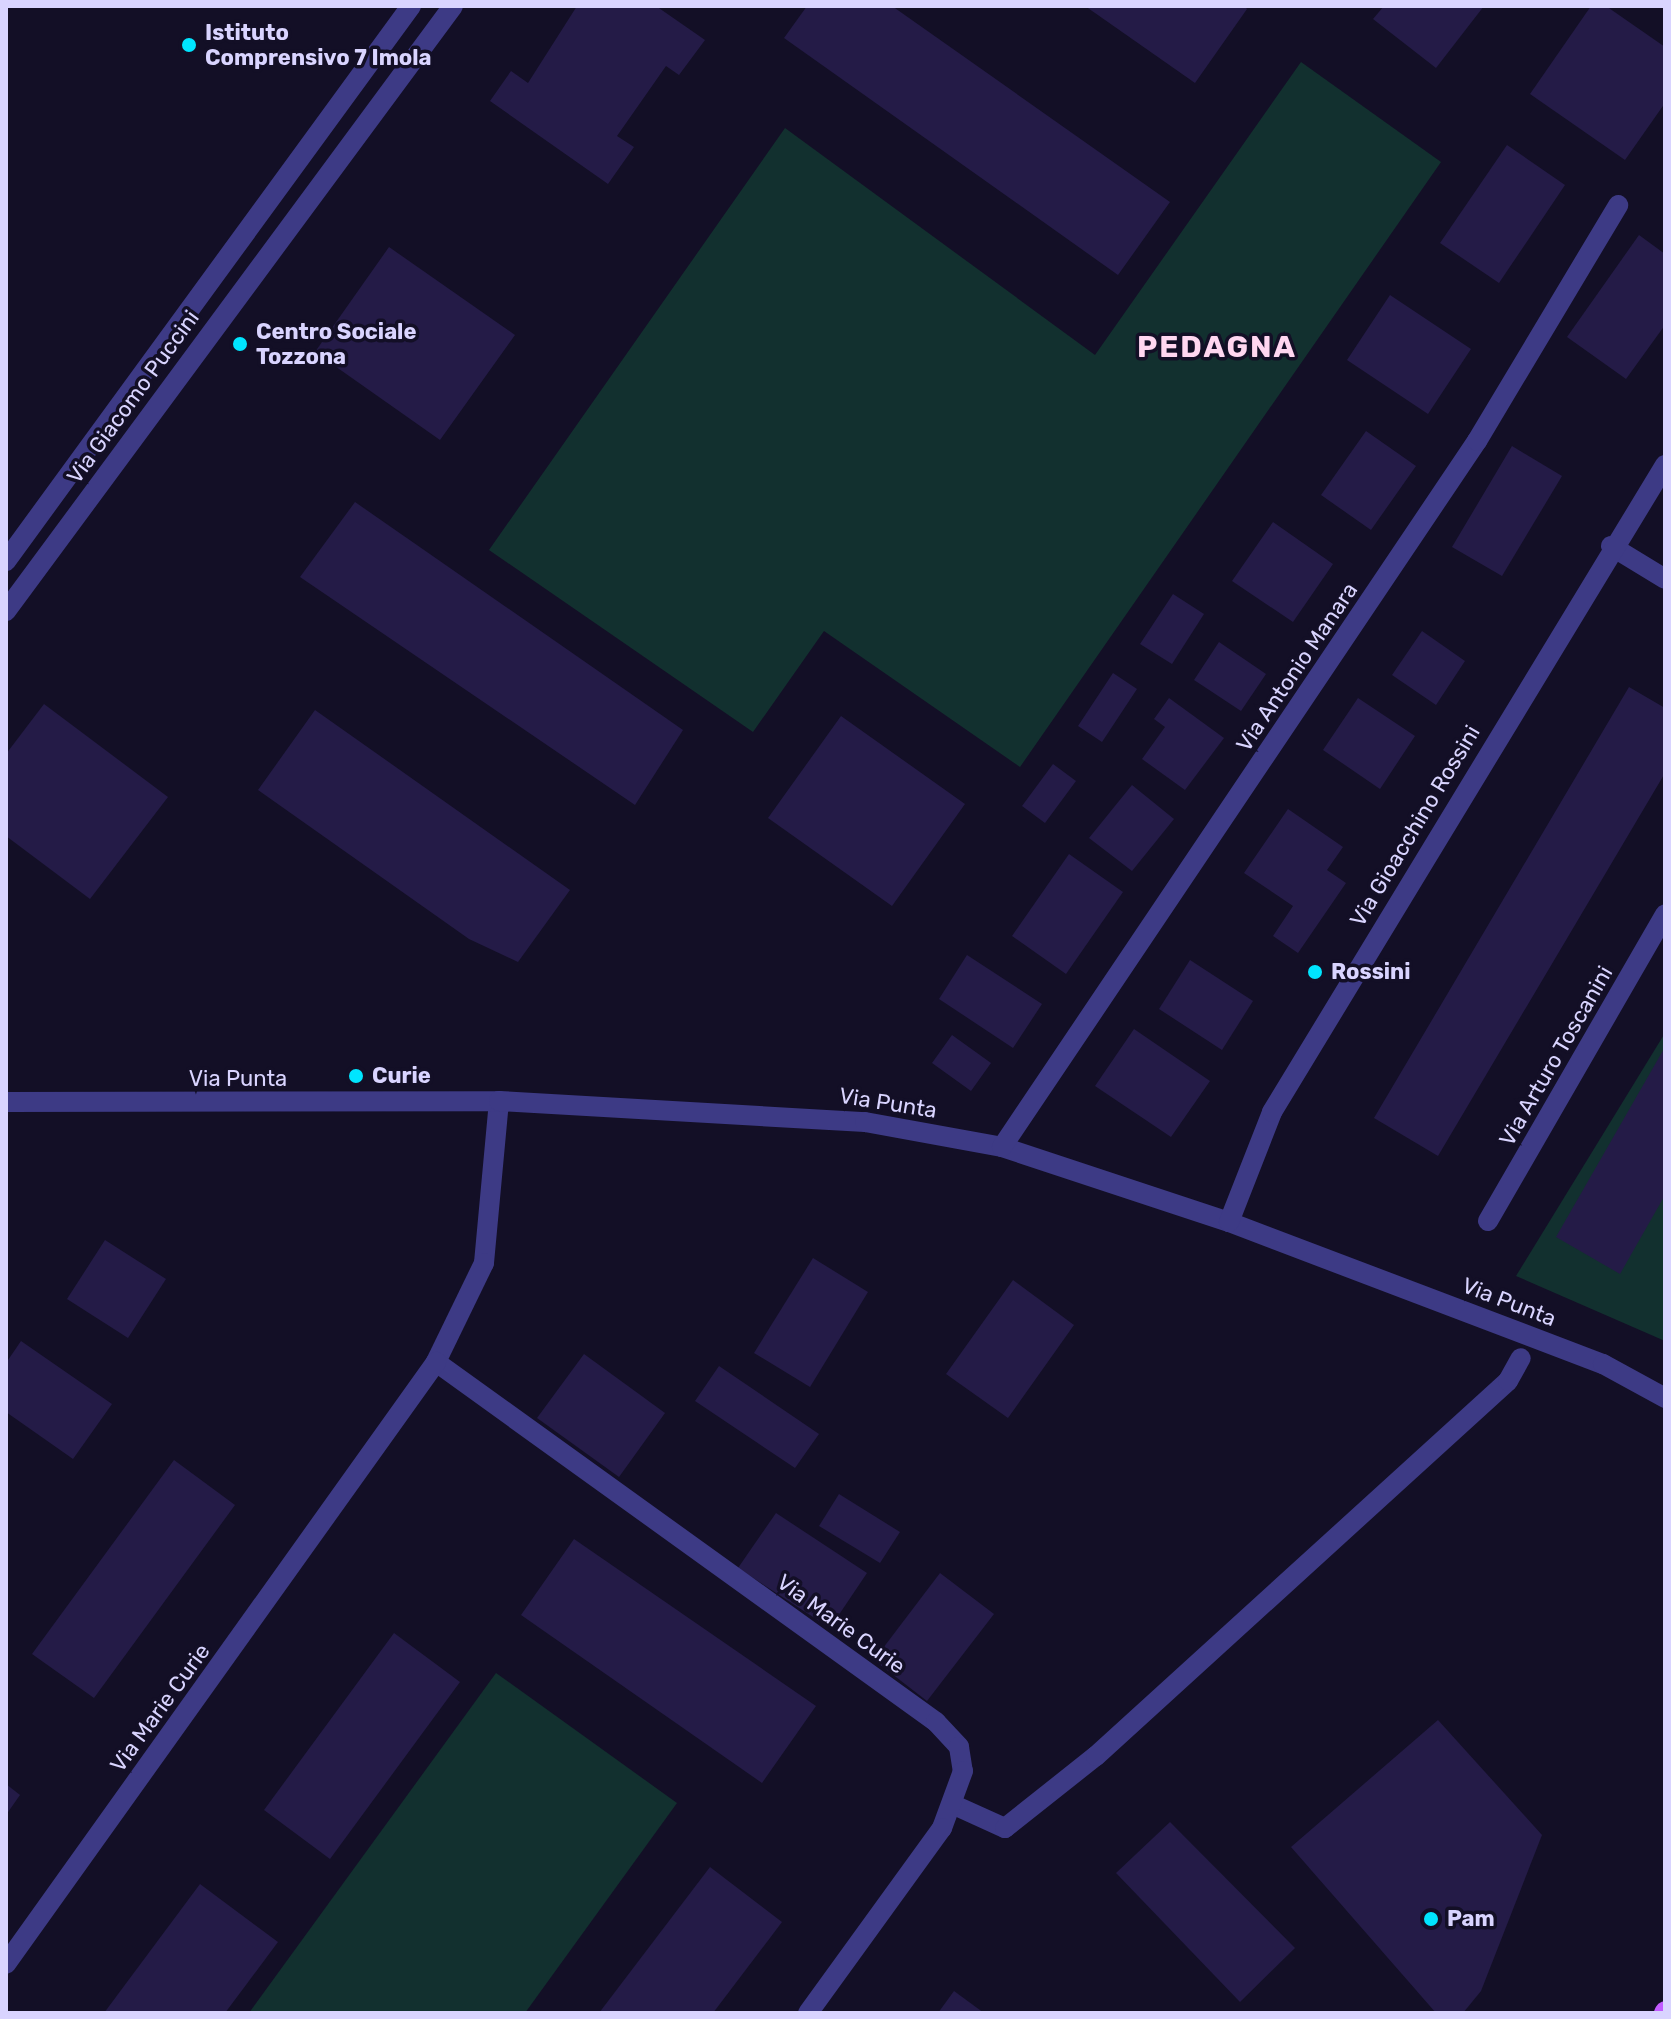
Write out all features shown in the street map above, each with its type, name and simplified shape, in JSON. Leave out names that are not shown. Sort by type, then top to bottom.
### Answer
[{"type":"street","name":"Via Giacomo Puccini","points":[[6,561],[411,6]]},
{"type":"street","name":"Via Giacomo Puccini","points":[[6,611],[361,126],[453,6]]},
{"type":"street","points":[[335,107],[361,126]]},
{"type":"street","points":[[273,193],[298,212]]},
{"type":"street","name":"Via Antonio Manara","points":[[1002,1147],[1477,441],[1618,205]]},
{"type":"street","name":"Via Gioacchino Rossini","points":[[1229,1222],[1272,1112],[1611,546],[1665,465]]},
{"type":"street","points":[[1611,546],[1665,579]]},
{"type":"street","name":"Via Arturo Toscanini","points":[[1488,1221],[1665,915]]},
{"type":"street","name":"Via Punta","points":[[6,1093],[57,1104]]},
{"type":"street","name":"Via Punta","points":[[6,1102],[499,1101],[750,1110],[1002,1147],[1229,1222],[1592,1360],[1665,1398]]},
{"type":"street","name":"Via Marie Curie","points":[[6,1964],[436,1362],[484,1263],[499,1101]]},
{"type":"street","points":[[954,1805],[1005,1828],[1096,1756],[1508,1381],[1521,1358]]},
{"type":"street","name":"Via Marie Curie","points":[[436,1362],[936,1722],[959,1747],[963,1771],[954,1805],[808,2013]]},
{"type":"green space","points":[[1301,62],[1441,162],[1020,767],[824,631],[753,732],[489,550],[785,128],[1095,355]]},
{"type":"green space","points":[[1665,1033],[1665,1341],[1516,1276]]},
{"type":"green space","points":[[496,1673],[677,1803],[525,2013],[249,2013]]},
{"type":"building","points":[[577,6],[656,6],[705,40],[679,75],[666,66],[617,136],[634,147],[608,184],[490,101],[511,71],[528,83]]},
{"type":"building","points":[[807,6],[892,6],[1170,202],[1118,275],[784,38]]},
{"type":"building","points":[[1085,6],[1244,6],[1247,9],[1195,83]]},
{"type":"building","points":[[1384,6],[1484,6],[1436,68],[1373,19]]},
{"type":"building","points":[[1591,6],[1606,6],[1665,47],[1665,103],[1625,160],[1530,94]]},
{"type":"building","points":[[1507,145],[1565,185],[1499,283],[1440,243]]},
{"type":"building","points":[[1639,235],[1665,254],[1665,325],[1626,379],[1567,337]]},
{"type":"building","points":[[389,247],[515,335],[440,440],[315,352]]},
{"type":"building","points":[[1390,295],[1471,349],[1428,414],[1347,360]]},
{"type":"building","points":[[1366,431],[1416,466],[1371,530],[1321,495]]},
{"type":"building","points":[[1512,446],[1562,476],[1502,576],[1452,547]]},
{"type":"building","points":[[355,502],[683,730],[635,805],[300,577]]},
{"type":"building","points":[[1273,522],[1333,564],[1293,622],[1232,581]]},
{"type":"building","points":[[1173,594],[1204,614],[1172,664],[1140,644]]},
{"type":"building","points":[[1422,631],[1465,661],[1436,705],[1392,675]]},
{"type":"building","points":[[1219,642],[1266,674],[1241,711],[1194,680]]},
{"type":"building","points":[[1113,673],[1137,689],[1102,742],[1078,726]]},
{"type":"building","points":[[1629,687],[1665,708],[1665,773],[1438,1156],[1374,1118]]},
{"type":"building","points":[[1169,698],[1224,738],[1185,790],[1142,759],[1165,727],[1154,719]]},
{"type":"building","points":[[1358,698],[1415,736],[1380,789],[1323,750]]},
{"type":"building","points":[[44,704],[168,797],[90,899],[6,836],[6,754]]},
{"type":"building","points":[[315,710],[570,890],[518,962],[469,939],[258,790]]},
{"type":"building","points":[[841,716],[965,804],[892,906],[768,818]]},
{"type":"building","points":[[1053,764],[1076,781],[1045,823],[1022,806]]},
{"type":"building","points":[[1132,785],[1174,819],[1132,871],[1089,838]]},
{"type":"building","points":[[1288,809],[1343,847],[1327,870],[1346,883],[1298,953],[1273,936],[1293,906],[1244,873]]},
{"type":"building","points":[[1069,854],[1123,892],[1066,974],[1012,936]]},
{"type":"building","points":[[967,955],[1042,1004],[1013,1048],[939,999]]},
{"type":"building","points":[[1190,960],[1253,1001],[1222,1050],[1159,1009]]},
{"type":"building","points":[[1134,1029],[1210,1081],[1171,1137],[1095,1086]]},
{"type":"building","points":[[952,1035],[991,1063],[971,1091],[932,1063]]},
{"type":"building","points":[[1665,1047],[1665,1195],[1620,1274],[1556,1237]]},
{"type":"building","points":[[105,1240],[166,1279],[128,1338],[67,1299]]},
{"type":"building","points":[[813,1258],[868,1292],[810,1387],[754,1353]]},
{"type":"building","points":[[1013,1280],[1074,1325],[1008,1418],[946,1374]]},
{"type":"building","points":[[21,1341],[112,1404],[73,1459],[6,1412],[6,1363]]},
{"type":"building","points":[[584,1354],[665,1413],[619,1477],[537,1418]]},
{"type":"building","points":[[719,1366],[819,1434],[795,1468],[695,1401]]},
{"type":"building","points":[[174,1460],[235,1505],[94,1698],[32,1654]]},
{"type":"building","points":[[839,1494],[900,1532],[880,1563],[819,1526]]},
{"type":"building","points":[[776,1513],[867,1573],[830,1628],[738,1568]]},
{"type":"building","points":[[574,1539],[816,1706],[762,1783],[521,1615]]},
{"type":"building","points":[[940,1573],[994,1614],[927,1701],[874,1660]]},
{"type":"building","points":[[394,1633],[460,1682],[330,1859],[264,1810]]},
{"type":"building","name":"Pam","points":[[1438,1720],[1542,1835],[1481,1991],[1463,2013],[1436,2013],[1291,1847]]},
{"type":"building","points":[[6,1784],[20,1795],[6,1815]]},
{"type":"building","points":[[1170,1822],[1295,1948],[1240,2002],[1116,1873]]},
{"type":"building","points":[[710,1867],[782,1922],[713,2013],[599,2013]]},
{"type":"building","points":[[200,1884],[278,1942],[225,2013],[104,2013]]},
{"type":"building","points":[[954,1991],[984,2013],[938,2013]]},
{"type":"place","name":"Istituto Comprensivo 7 Imola","points":[[189,45]]},
{"type":"place","name":"Centro Sociale Tozzona","points":[[240,344]]},
{"type":"place","name":"Rossini","points":[[1315,972]]},
{"type":"place","name":"Curie","points":[[356,1076]]},
{"type":"place","name":"Pam","points":[[1431,1919]]},
{"type":"district","name":"PEDAGNA","points":[[1217,347]]}]
